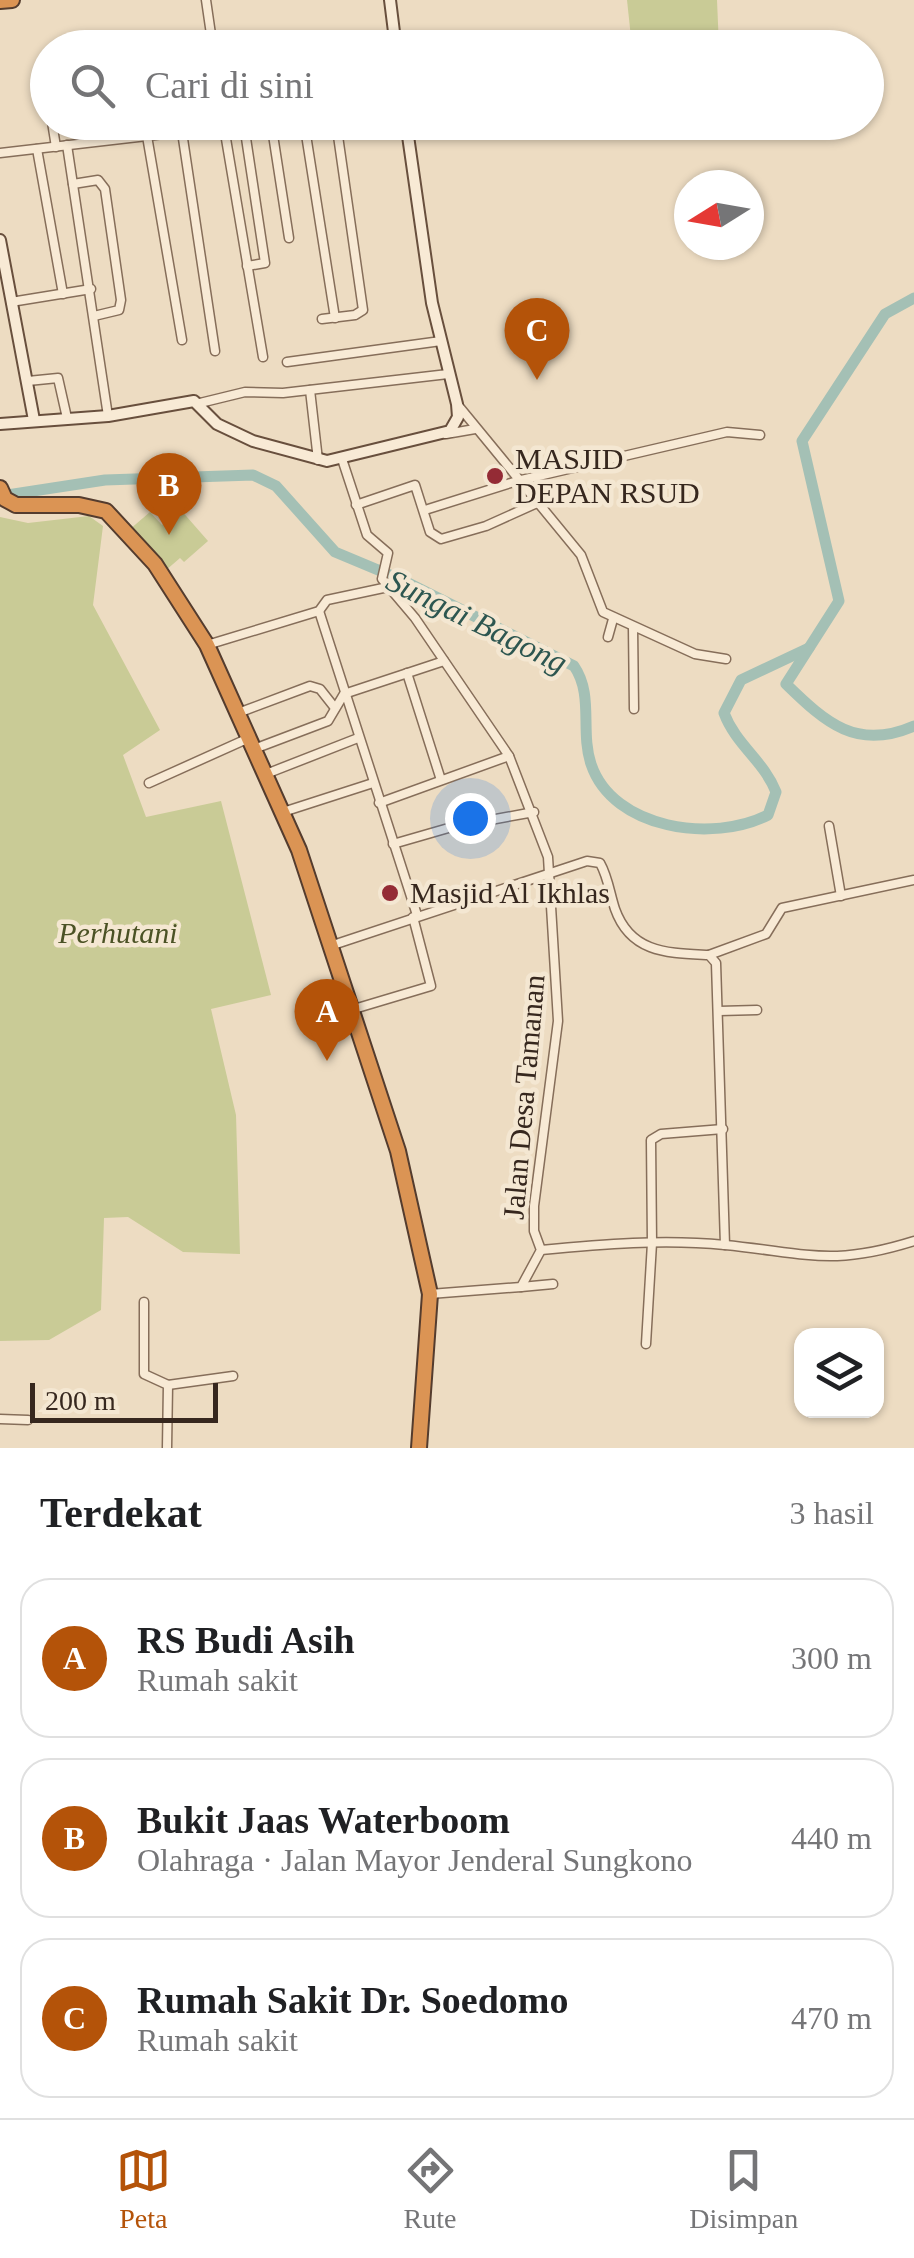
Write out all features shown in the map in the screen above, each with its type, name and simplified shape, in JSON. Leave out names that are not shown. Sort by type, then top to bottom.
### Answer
[{"type":"highway","points":[[0,1],[12,0]]},
{"type":"highway","points":[[4,500],[106,511],[155,564],[206,645],[266,774],[333,944],[398,1151],[430,1294],[419,1448]]},
{"type":"street","points":[[206,0],[210,30]]},
{"type":"street","points":[[390,0],[394,30]]},
{"type":"street","points":[[55,140],[56,147]]},
{"type":"street","points":[[0,154],[111,140]]},
{"type":"street","points":[[148,140],[182,340]]},
{"type":"street","points":[[183,140],[214,351]]},
{"type":"street","points":[[227,140],[263,356]]},
{"type":"street","points":[[246,140],[265,263],[248,266]]},
{"type":"street","points":[[274,140],[289,238]]},
{"type":"street","points":[[307,140],[335,318]]},
{"type":"street","points":[[322,319],[359,314],[364,303],[339,140]]},
{"type":"street","points":[[409,140],[440,341],[457,404],[458,418],[446,434]]},
{"type":"street","points":[[67,145],[108,416]]},
{"type":"street","points":[[36,150],[63,294]]},
{"type":"street","points":[[73,184],[101,181],[108,206],[120,306],[117,311],[94,316]]},
{"type":"street","points":[[0,240],[34,420]]},
{"type":"street","points":[[11,302],[90,289]]},
{"type":"street","points":[[286,362],[440,341]]},
{"type":"street","points":[[0,424],[108,416],[200,403],[245,392],[310,390],[448,374]]},
{"type":"street","points":[[28,381],[58,378],[67,418]]},
{"type":"street","points":[[310,390],[318,460]]},
{"type":"street","points":[[200,403],[218,424],[253,441],[318,460],[342,459],[475,429]]},
{"type":"street","points":[[457,404],[581,555],[599,606],[612,619],[694,654],[726,659]]},
{"type":"street","points":[[425,510],[517,481],[726,432],[760,435]]},
{"type":"street","name":"Jalan Desa Tamanan","points":[[342,459],[367,535],[389,555],[380,573],[508,756],[534,812],[550,872],[559,1005],[534,1220],[542,1250],[521,1287]]},
{"type":"street","points":[[356,505],[413,484],[420,489],[432,535],[441,539],[486,526],[537,504]]},
{"type":"street","points":[[206,645],[320,611],[328,600],[388,587]]},
{"type":"street","points":[[320,611],[394,844],[432,986],[354,1009]]},
{"type":"street","points":[[608,637],[612,619]]},
{"type":"street","points":[[633,627],[634,708]]},
{"type":"street","points":[[148,783],[252,743],[328,721],[344,694],[444,661]]},
{"type":"street","points":[[407,672],[441,780]]},
{"type":"street","points":[[238,713],[310,686],[320,689],[335,708]]},
{"type":"street","points":[[266,774],[358,738]]},
{"type":"street","points":[[380,804],[508,756]]},
{"type":"street","points":[[282,812],[373,783]]},
{"type":"street","points":[[394,844],[452,827],[534,812]]},
{"type":"street","points":[[829,826],[841,896]]},
{"type":"street","points":[[333,944],[550,872],[597,861],[616,913],[632,937],[658,952],[709,955],[762,936],[782,908],[914,880]]},
{"type":"street","points":[[709,955],[717,968],[725,1245]]},
{"type":"street","points":[[719,1011],[757,1010]]},
{"type":"street","points":[[646,1344],[652,1242],[652,1137],[723,1129]]},
{"type":"street","points":[[542,1250],[652,1242],[725,1245],[815,1258],[864,1257],[914,1242]]},
{"type":"street","points":[[430,1294],[553,1284]]},
{"type":"street","points":[[144,1302],[144,1374],[168,1385],[233,1376]]},
{"type":"street","points":[[167,1448],[168,1385]]},
{"type":"street","points":[[0,1418],[28,1420]]},
{"type":"green space","points":[[627,0],[717,0],[718,30],[630,30]]},
{"type":"green space","points":[[180,509],[208,541],[184,562],[180,558],[165,571],[129,530],[150,512],[162,525]]},
{"type":"green space","name":"Perhutani","points":[[89,516],[103,526],[93,605],[160,730],[123,755],[146,817],[221,801],[271,995],[211,1009],[236,1115],[240,1254],[183,1252],[128,1217],[104,1218],[101,1310],[49,1340],[0,1341],[0,517],[28,523]]},
{"type":"waterway","points":[[914,298],[885,314],[802,441],[839,601],[786,684],[829,721],[859,734],[894,733],[914,726]]},
{"type":"waterway","name":"Sungai Bagong","points":[[0,496],[105,480],[253,475],[276,486],[335,552],[402,580],[574,666],[584,689],[588,752],[603,786],[620,804],[642,817],[668,825],[721,828],[768,815],[776,792],[724,713],[741,680],[809,648]]},
{"type":"place","name":"Rumah Sakit Dr. Soedomo","points":[[537,380]]},
{"type":"place","name":"MASJID DEPAN RSUD","points":[[495,476]]},
{"type":"place","name":"Bukit Jaas Waterboom","points":[[169,535]]},
{"type":"place","name":"Masjid Al Ikhlas","points":[[390,893]]},
{"type":"place","name":"RS Budi Asih","points":[[327,1061]]}]
